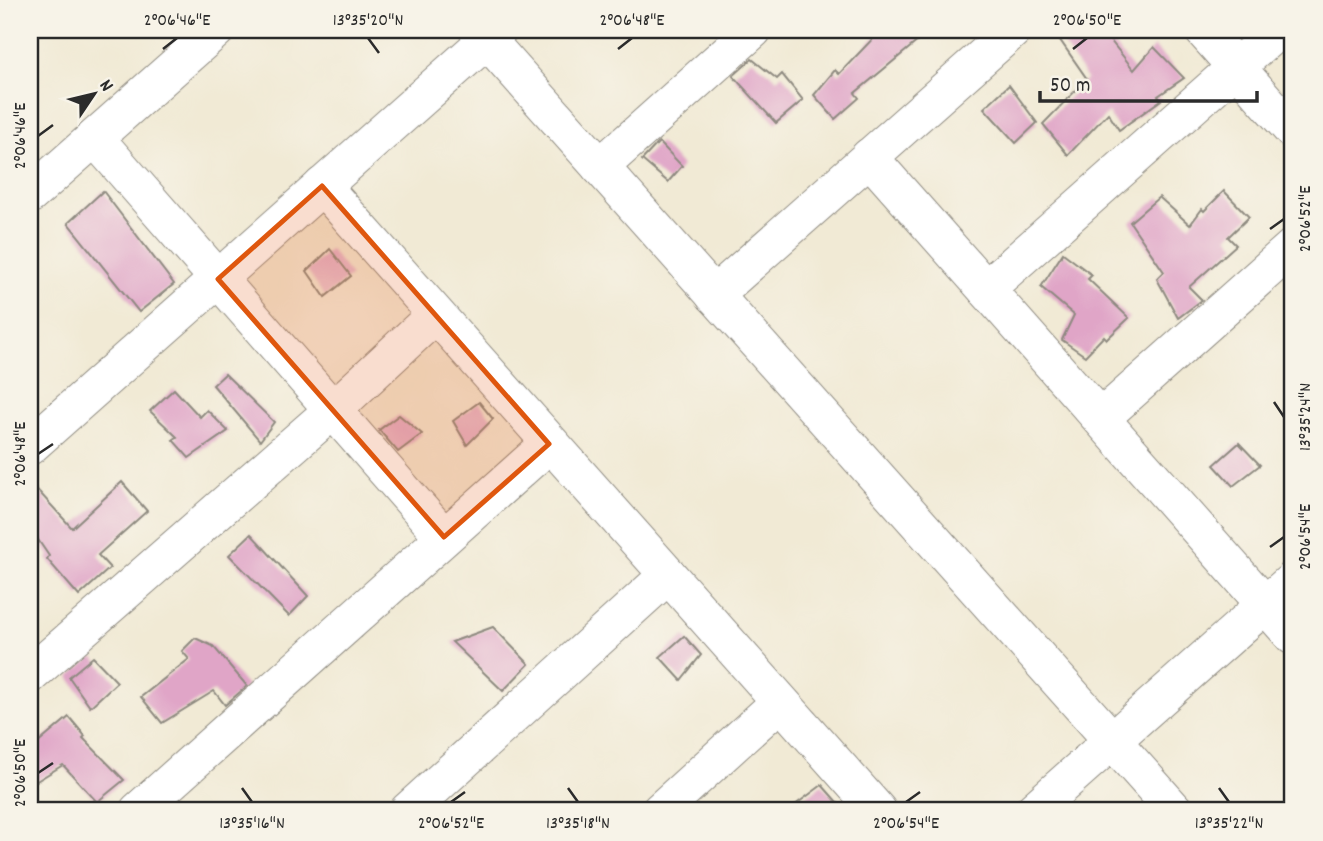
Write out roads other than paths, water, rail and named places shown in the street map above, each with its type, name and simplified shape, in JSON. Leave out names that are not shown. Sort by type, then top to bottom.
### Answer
[{"type":"street","points":[[30,195],[216,30]]},
{"type":"street","points":[[600,167],[753,30]]},
{"type":"street","points":[[715,295],[1013,30]]},
{"type":"street","points":[[1203,30],[1293,131]]},
{"type":"street","points":[[986,289],[1278,30]]},
{"type":"street","points":[[30,446],[322,186],[487,33],[600,167],[1175,811]]},
{"type":"street","points":[[94,138],[444,537]]},
{"type":"street","points":[[869,157],[1293,636]]},
{"type":"street","points":[[322,186],[878,811]]},
{"type":"street","points":[[1101,418],[1293,247]]},
{"type":"street","points":[[30,675],[333,410],[435,316]]},
{"type":"street","points":[[138,811],[549,444]]},
{"type":"street","points":[[408,811],[668,575]]},
{"type":"street","points":[[1033,811],[1293,580]]},
{"type":"street","points":[[660,811],[780,702]]}]
